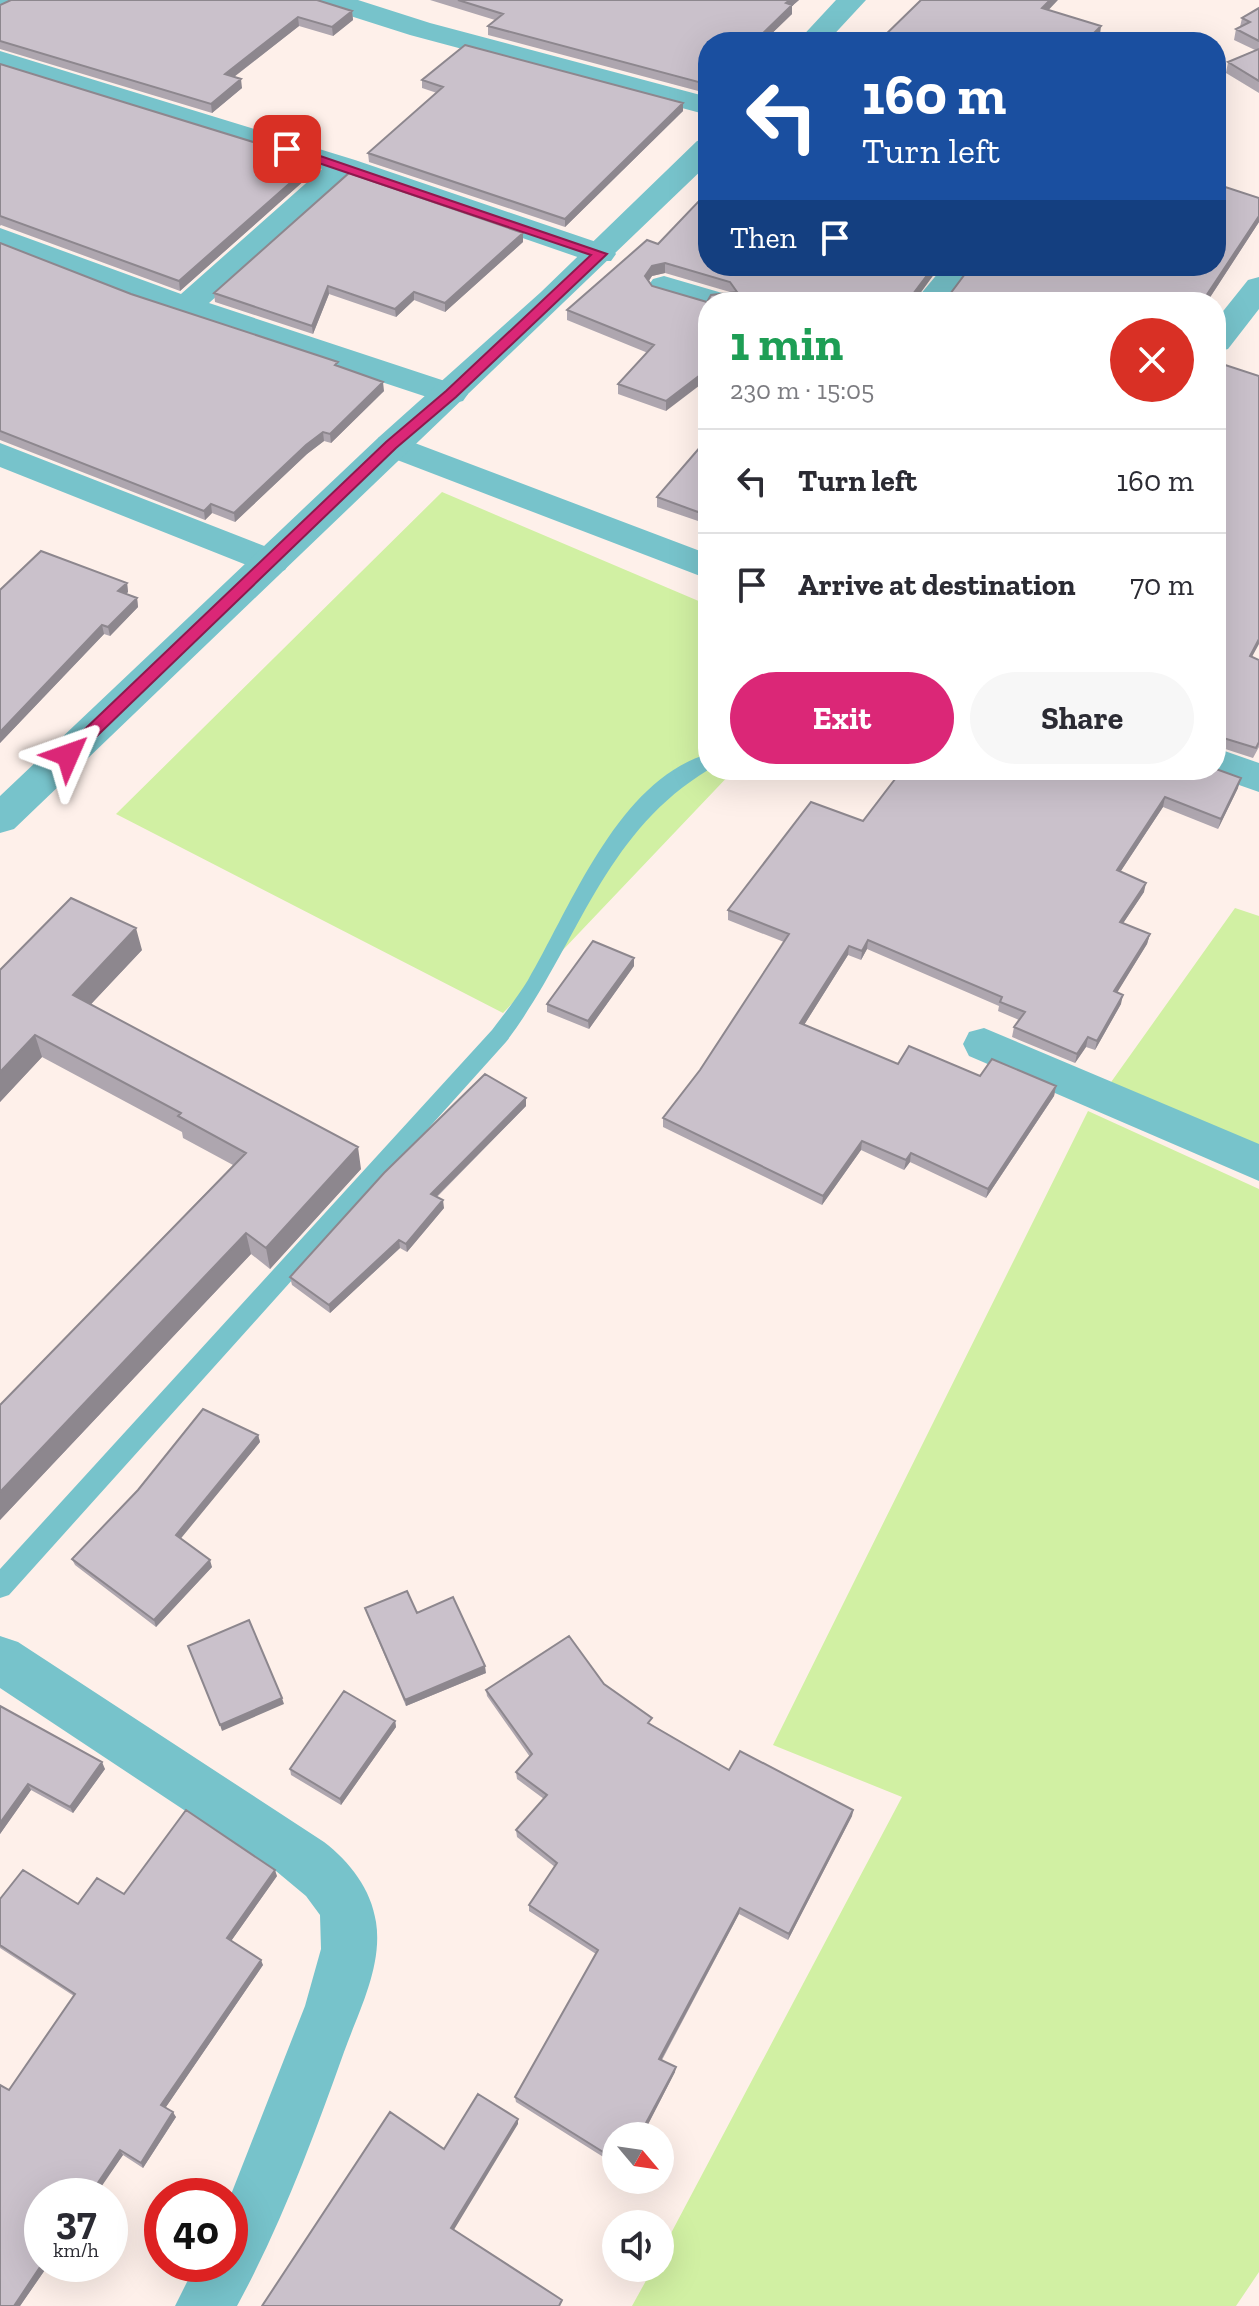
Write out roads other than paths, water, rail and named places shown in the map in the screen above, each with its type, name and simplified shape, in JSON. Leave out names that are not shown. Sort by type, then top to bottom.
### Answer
[{"type":"street","points":[[329,0],[420,29],[698,103]]},
{"type":"street","points":[[821,32],[852,0]]},
{"type":"street","points":[[0,60],[344,166],[600,254]]},
{"type":"street","points":[[0,819],[391,445],[451,394],[600,254],[698,157]]},
{"type":"street","points":[[186,307],[344,166]]},
{"type":"street","points":[[0,267],[13,241],[186,307],[451,394]]},
{"type":"street","points":[[939,292],[952,276]]},
{"type":"street","points":[[664,286],[698,296]]},
{"type":"street","points":[[1226,329],[1259,287]]},
{"type":"street","points":[[391,445],[698,561]]},
{"type":"street","points":[[0,454],[272,562]]},
{"type":"street","points":[[1226,766],[1259,778]]},
{"type":"street","points":[[984,1044],[1259,1163]]},
{"type":"street","points":[[0,1659],[295,1853],[320,1871],[340,1895],[350,1933],[342,1978],[261,2201],[248,2226]]},
{"type":"street","points":[[205,2306],[218,2282]]},
{"type":"lane","points":[[0,1587],[499,1036],[535,987],[593,874],[628,824],[675,778],[698,766]]}]
